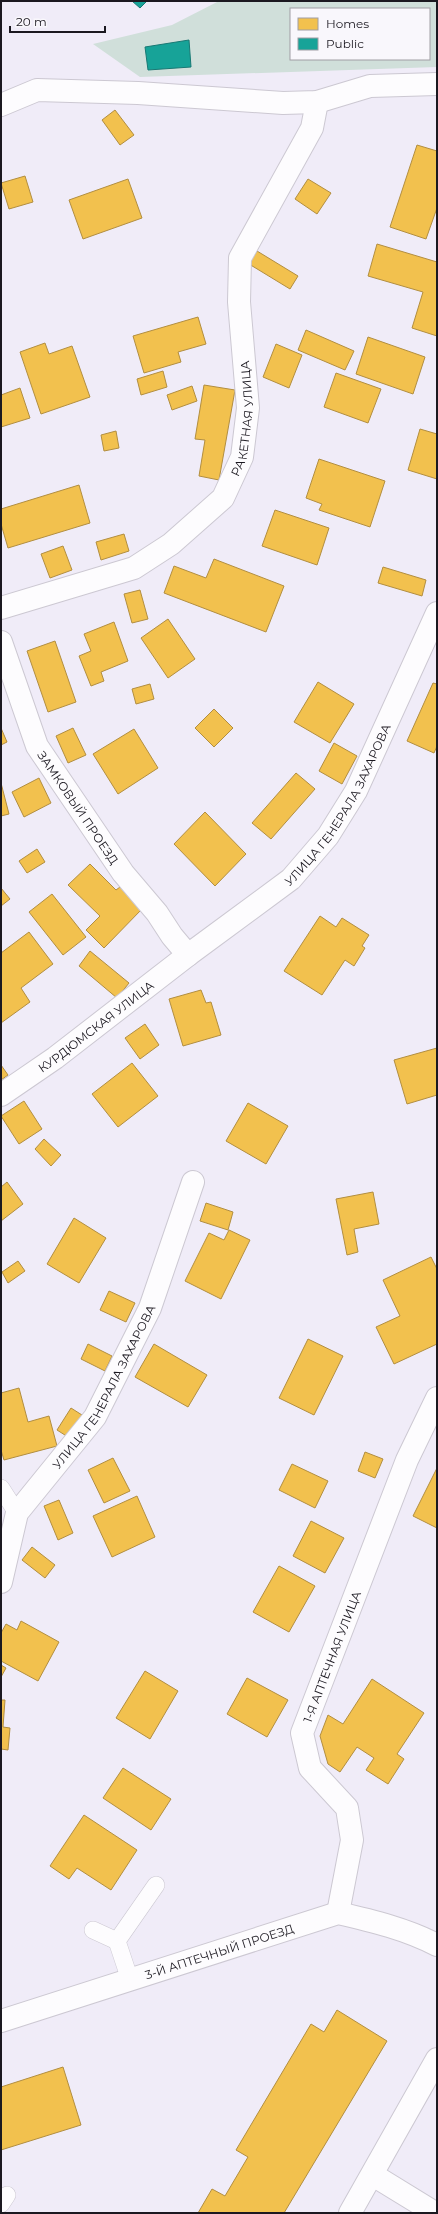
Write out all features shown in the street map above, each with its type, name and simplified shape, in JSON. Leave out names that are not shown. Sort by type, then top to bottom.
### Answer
[{"type":"street","points":[[1,105],[37,90],[138,93],[283,103],[317,102],[370,86],[437,84]]},
{"type":"street","name":"РАКЕТНАЯ УЛИЦА","points":[[1,608],[134,568],[171,544],[223,498],[242,457],[248,408],[239,302],[240,258],[312,128],[317,102]]},
{"type":"street","name":"УЛИЦА ГЕНЕРАЛА ЗАХАРОВА","points":[[188,955],[291,879],[328,836],[356,791],[437,613]]},
{"type":"street","name":"ЗАМКОВЫЙ ПРОЕЗД","points":[[1,642],[37,746],[123,873],[157,913],[172,936],[188,955]]},
{"type":"street","name":"КУРДЮМСКАЯ УЛИЦА","points":[[1,1095],[55,1058],[188,955]]},
{"type":"street","name":"УЛИЦА ГЕНЕРАЛА ЗАХАРОВА","points":[[1,1582],[17,1513],[95,1417],[150,1308],[193,1182]]},
{"type":"street","name":"1-Я АПТЕЧНАЯ УЛИЦА","points":[[338,1914],[352,1840],[347,1808],[310,1768],[302,1733],[407,1460],[437,1398]]},
{"type":"street","name":"3-Й АПТЕЧНЫЙ ПРОЕЗД","points":[[1,2021],[338,1914],[374,1921],[418,1936],[437,1945]]},
{"type":"street","points":[[350,2213],[373,2175],[437,2059]]},
{"type":"street","points":[[373,2175],[436,2213]]},
{"type":"lane","points":[[1,1488],[17,1513]]},
{"type":"lane","points":[[117,1941],[156,1885]]},
{"type":"lane","points":[[93,1930],[117,1941],[130,1980]]},
{"type":"lane","points":[[1,2197],[7,2195],[1,2204]]},
{"type":"shaded area","points":[[219,1],[437,1],[437,67],[140,77],[93,44],[172,25]]},
{"type":"building: Homes","points":[[115,110],[134,135],[120,145],[102,120]]},
{"type":"building: Homes","points":[[417,145],[437,151],[437,208],[426,239],[390,227]]},
{"type":"building: Homes","points":[[25,176],[33,202],[9,209],[1,183]]},
{"type":"building: Homes","points":[[128,179],[142,218],[83,239],[69,200]]},
{"type":"building: Homes","points":[[308,179],[331,193],[317,214],[295,199]]},
{"type":"building: Homes","points":[[377,244],[437,262],[437,336],[412,328],[423,292],[368,276]]},
{"type":"building: Homes","points":[[257,251],[298,276],[290,289],[249,264]]},
{"type":"building: Homes","points":[[198,317],[206,344],[178,352],[181,362],[144,373],[133,336]]},
{"type":"building: Homes","points":[[306,330],[354,351],[345,370],[298,350]]},
{"type":"building: Homes","points":[[368,337],[425,357],[413,394],[356,374]]},
{"type":"building: Homes","points":[[45,343],[49,354],[72,346],[90,397],[41,414],[20,352]]},
{"type":"building: Homes","points":[[276,344],[302,355],[289,388],[263,377]]},
{"type":"building: Homes","points":[[163,371],[167,387],[141,395],[137,379]]},
{"type":"building: Homes","points":[[336,373],[381,389],[368,423],[324,407]]},
{"type":"building: Homes","points":[[204,385],[235,390],[219,480],[199,476],[205,440],[195,439]]},
{"type":"building: Homes","points":[[192,386],[197,401],[172,410],[167,395]]},
{"type":"building: Homes","points":[[20,388],[30,418],[1,427],[1,395]]},
{"type":"building: Homes","points":[[420,429],[437,434],[437,479],[408,470]]},
{"type":"building: Homes","points":[[116,431],[119,448],[104,451],[101,435]]},
{"type":"building: Homes","points":[[319,459],[385,481],[370,527],[319,510],[322,504],[306,498]]},
{"type":"building: Homes","points":[[79,485],[90,523],[8,548],[1,524],[1,509]]},
{"type":"building: Homes","points":[[275,510],[329,528],[317,565],[262,546]]},
{"type":"building: Homes","points":[[124,534],[129,551],[101,560],[96,542]]},
{"type":"building: Homes","points":[[63,546],[72,570],[50,578],[41,554]]},
{"type":"building: Homes","points":[[214,559],[284,586],[266,632],[164,593],[174,566],[206,578]]},
{"type":"building: Homes","points":[[383,567],[426,580],[422,596],[378,583]]},
{"type":"building: Homes","points":[[140,590],[148,619],[132,623],[124,594]]},
{"type":"building: Homes","points":[[168,619],[195,659],[168,678],[141,638]]},
{"type":"building: Homes","points":[[114,622],[128,661],[101,672],[104,681],[91,686],[79,656],[91,651],[84,634]]},
{"type":"building: Homes","points":[[55,641],[76,702],[48,712],[27,651]]},
{"type":"building: Homes","points":[[318,682],[354,704],[330,743],[294,722]]},
{"type":"building: Homes","points":[[433,683],[437,684],[437,746],[434,753],[407,741]]},
{"type":"building: Homes","points":[[150,684],[154,699],[136,704],[132,689]]},
{"type":"building: Homes","points":[[214,709],[233,728],[214,747],[195,728]]},
{"type":"building: Homes","points":[[1,728],[7,742],[1,745]]},
{"type":"building: Homes","points":[[73,728],[86,755],[68,763],[56,736]]},
{"type":"building: Homes","points":[[134,729],[158,768],[118,794],[93,754]]},
{"type":"building: Homes","points":[[334,743],[357,756],[342,784],[319,771]]},
{"type":"building: Homes","points":[[296,773],[315,789],[271,839],[252,823]]},
{"type":"building: Homes","points":[[39,778],[51,803],[24,817],[12,792]]},
{"type":"building: Homes","points":[[1,783],[9,814],[1,816]]},
{"type":"building: Homes","points":[[205,812],[246,854],[215,886],[174,844]]},
{"type":"building: Homes","points":[[37,849],[45,862],[27,873],[19,861]]},
{"type":"building: Homes","points":[[90,864],[116,890],[120,887],[142,909],[104,948],[86,930],[100,916],[68,885]]},
{"type":"building: Homes","points":[[1,888],[10,899],[1,906]]},
{"type":"building: Homes","points":[[52,894],[86,937],[63,955],[29,912]]},
{"type":"building: Homes","points":[[320,916],[336,927],[342,918],[369,935],[362,946],[365,948],[354,966],[345,960],[322,995],[284,971]]},
{"type":"building: Homes","points":[[29,932],[53,964],[21,988],[30,1002],[1,1023],[1,953]]},
{"type":"building: Homes","points":[[90,951],[129,983],[117,998],[79,966]]},
{"type":"building: Homes","points":[[201,990],[206,1003],[211,1002],[221,1035],[183,1046],[169,999]]},
{"type":"building: Homes","points":[[145,1024],[159,1045],[140,1059],[125,1038]]},
{"type":"building: Homes","points":[[437,1048],[437,1095],[407,1104],[394,1060]]},
{"type":"building: Homes","points":[[132,1063],[158,1096],[118,1127],[92,1094]]},
{"type":"building: Homes","points":[[1,1065],[8,1075],[1,1080]]},
{"type":"building: Homes","points":[[24,1101],[42,1129],[19,1144],[1,1116]]},
{"type":"building: Homes","points":[[248,1103],[288,1126],[266,1164],[226,1141]]},
{"type":"building: Homes","points":[[44,1139],[61,1155],[51,1166],[35,1149]]},
{"type":"building: Homes","points":[[7,1182],[23,1204],[1,1221],[1,1187]]},
{"type":"building: Homes","points":[[373,1192],[379,1224],[354,1229],[358,1252],[347,1255],[336,1199]]},
{"type":"building: Homes","points":[[206,1203],[233,1212],[228,1230],[200,1221]]},
{"type":"building: Homes","points":[[74,1218],[106,1238],[79,1283],[47,1264]]},
{"type":"building: Homes","points":[[229,1230],[250,1240],[221,1299],[185,1281],[209,1233],[224,1240]]},
{"type":"building: Homes","points":[[431,1257],[437,1269],[437,1344],[394,1364],[376,1327],[400,1316],[383,1280]]},
{"type":"building: Homes","points":[[18,1261],[25,1271],[8,1283],[2,1272]]},
{"type":"building: Homes","points":[[109,1291],[135,1303],[126,1322],[100,1310]]},
{"type":"building: Homes","points":[[308,1339],[343,1356],[314,1415],[279,1398]]},
{"type":"building: Homes","points":[[88,1344],[112,1356],[105,1371],[81,1359]]},
{"type":"building: Homes","points":[[154,1344],[207,1375],[188,1407],[135,1377]]},
{"type":"building: Homes","points":[[19,1388],[28,1422],[49,1416],[57,1446],[4,1460],[1,1450],[1,1393]]},
{"type":"building: Homes","points":[[71,1408],[82,1415],[68,1437],[57,1430]]},
{"type":"building: Homes","points":[[365,1452],[383,1459],[375,1478],[358,1471]]},
{"type":"building: Homes","points":[[113,1458],[130,1491],[104,1503],[88,1470]]},
{"type":"building: Homes","points":[[292,1464],[328,1481],[315,1508],[279,1490]]},
{"type":"building: Homes","points":[[437,1468],[437,1528],[413,1516]]},
{"type":"building: Homes","points":[[137,1496],[155,1537],[112,1557],[93,1516]]},
{"type":"building: Homes","points":[[59,1500],[73,1533],[58,1540],[44,1506]]},
{"type":"building: Homes","points":[[311,1521],[344,1538],[325,1573],[293,1556]]},
{"type":"building: Homes","points":[[32,1547],[55,1565],[45,1578],[22,1560]]},
{"type":"building: Homes","points":[[279,1566],[315,1586],[289,1632],[253,1612]]},
{"type":"building: Homes","points":[[21,1621],[59,1642],[38,1681],[1,1661],[1,1633],[6,1624],[17,1630]]},
{"type":"building: Homes","points":[[1,1665],[6,1668],[1,1677]]},
{"type":"building: Homes","points":[[145,1671],[178,1691],[150,1739],[116,1718]]},
{"type":"building: Homes","points":[[247,1678],[288,1700],[267,1737],[227,1714]]},
{"type":"building: Homes","points":[[372,1679],[424,1713],[397,1754],[404,1759],[388,1784],[366,1770],[374,1758],[357,1747],[340,1772],[328,1764],[320,1736],[328,1715],[343,1724]]},
{"type":"building: Homes","points":[[1,1700],[5,1700],[3,1727],[10,1728],[8,1750],[1,1749]]},
{"type":"building: Homes","points":[[123,1768],[171,1799],[151,1830],[103,1798]]},
{"type":"building: Homes","points":[[84,1815],[137,1850],[111,1890],[77,1868],[69,1879],[50,1866]]},
{"type":"building: Homes","points":[[337,2010],[387,2041],[284,2213],[198,2213],[212,2189],[225,2196],[248,2157],[236,2150],[311,2024],[324,2032]]},
{"type":"building: Homes","points":[[63,2067],[81,2125],[1,2150],[1,2087]]},
{"type":"building: Public","points":[[132,1],[147,1],[140,8]]},
{"type":"building: Public","points":[[189,40],[191,67],[148,70],[145,47]]}]
